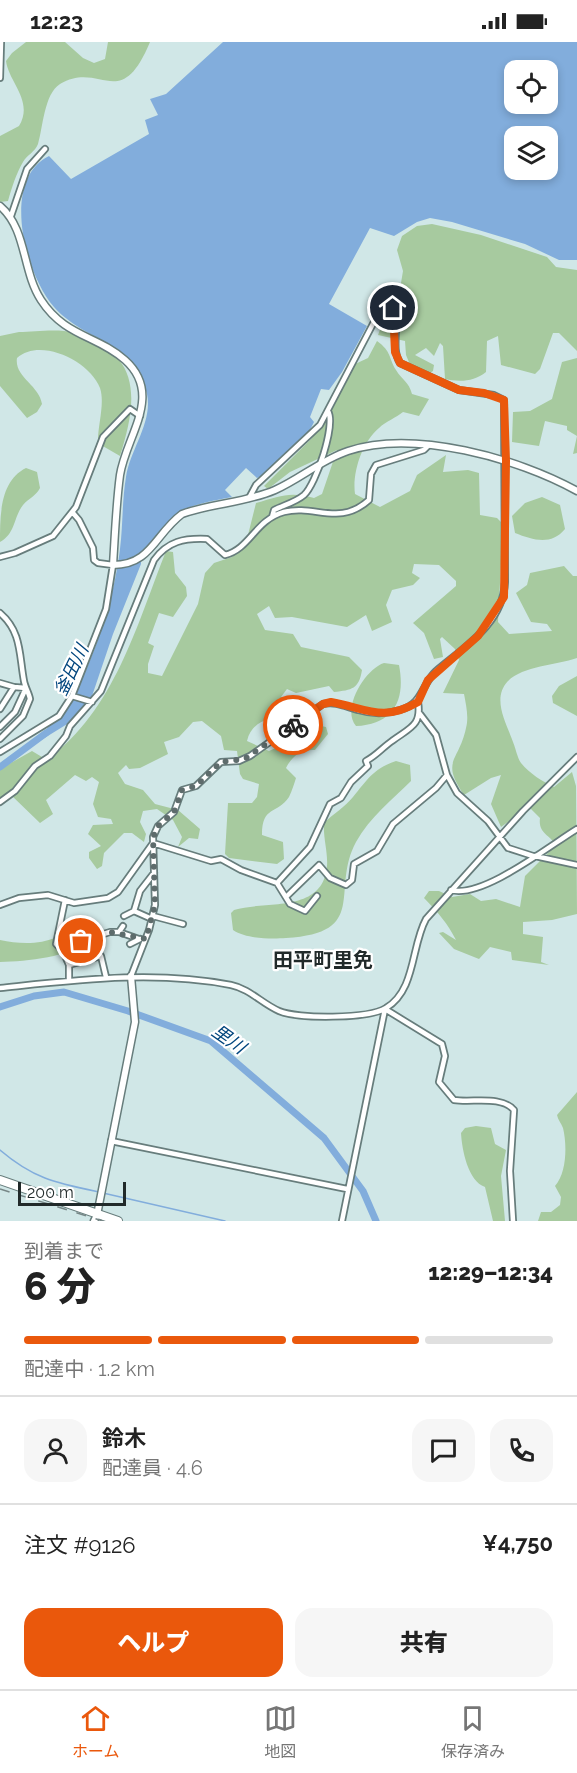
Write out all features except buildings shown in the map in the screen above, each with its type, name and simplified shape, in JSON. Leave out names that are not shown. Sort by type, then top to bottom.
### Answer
[{"type":"highway","points":[[0,1180],[95,1218],[118,1221]]},
{"type":"street","points":[[0,78],[1,42]]},
{"type":"street","points":[[11,216],[27,169],[45,149]]},
{"type":"street","points":[[0,206],[11,216],[32,282],[41,300],[66,327],[117,354],[132,368],[142,390],[140,416],[120,473],[115,565],[106,609],[72,696],[59,716],[0,752]]},
{"type":"street","points":[[249,498],[256,485],[316,429],[328,411],[356,353],[386,299],[390,302],[395,315],[395,352],[400,363],[459,390],[484,393],[504,400],[506,461],[504,597],[478,636],[428,680],[418,702],[420,714],[436,735],[447,775],[457,793],[488,821],[499,837],[513,851],[577,865]]},
{"type":"street","points":[[0,557],[52,537],[73,513],[103,437],[130,409],[140,416]]},
{"type":"street","points":[[272,517],[274,510],[304,495],[317,476],[330,422],[328,411]]},
{"type":"street","points":[[73,513],[93,548],[94,560],[98,563],[115,565],[133,563],[150,550],[172,522],[182,514],[275,490],[319,464],[350,450],[376,444],[406,442],[506,461],[577,491]]},
{"type":"street","points":[[0,802],[15,791],[34,766],[50,756],[66,736],[70,726],[101,691],[154,560],[166,546],[194,538],[207,539],[225,555],[236,552],[255,530],[272,517],[291,511],[337,515],[369,500],[371,474],[376,465],[424,450],[429,445]]},
{"type":"street","points":[[150,550],[154,560]]},
{"type":"street","points":[[0,613],[14,628],[18,638],[26,688],[30,699],[23,716],[0,739]]},
{"type":"street","points":[[0,683],[26,688]]},
{"type":"street","points":[[0,708],[14,687]]},
{"type":"street","points":[[0,727],[15,712],[26,688]]},
{"type":"street","points":[[72,696],[91,702]]},
{"type":"street","points":[[95,1218],[136,1020],[131,976],[152,917],[155,831],[174,812],[182,790],[196,786],[221,762],[239,761],[250,756],[323,704],[337,703],[357,710],[378,713],[398,711],[418,702]]},
{"type":"street","points":[[278,883],[310,847],[330,804],[341,798],[351,782],[368,766],[366,761],[379,755],[392,741],[411,730],[420,714]]},
{"type":"street","points":[[0,988],[131,976],[208,982],[243,988],[279,1011],[296,1015],[350,1014],[385,1009],[392,1004],[408,978],[417,938],[426,919],[499,837],[577,757]]},
{"type":"street","points":[[286,897],[319,865],[330,878],[346,885],[352,880],[354,864],[377,851],[393,824],[436,788],[447,775]]},
{"type":"street","points":[[451,890],[457,892],[484,886],[577,829]]},
{"type":"street","points":[[153,843],[211,861],[221,860],[278,883],[290,904],[305,911],[317,896]]},
{"type":"street","points":[[0,905],[19,898],[48,895],[74,903],[110,897],[118,892],[153,843]]},
{"type":"street","points":[[134,911],[140,891],[155,872]]},
{"type":"street","points":[[64,900],[56,944],[63,951],[69,965],[69,981]]},
{"type":"street","points":[[124,916],[134,911],[183,924]]},
{"type":"street","points":[[119,932],[123,926]]},
{"type":"street","points":[[79,935],[81,941],[110,932],[146,939]]},
{"type":"street","points":[[130,944],[139,939]]},
{"type":"street","points":[[69,965],[101,956],[106,977]]},
{"type":"street","points":[[342,1221],[385,1009]]},
{"type":"street","points":[[385,1009],[442,1044],[445,1056],[439,1082],[454,1100],[490,1101],[509,1105],[514,1110],[510,1171],[513,1221]]},
{"type":"street","points":[[111,1141],[347,1189]]},
{"type":"green space","points":[[26,42],[65,42],[83,58],[94,63],[105,59],[108,42],[150,42],[129,76],[119,81],[87,77],[74,78],[60,84],[55,89],[47,103],[37,147],[21,167],[8,201],[0,202],[0,136],[19,126],[24,108],[6,61]]},
{"type":"green space","points":[[432,224],[481,235],[547,257],[556,267],[577,270],[577,351],[559,333],[553,333],[540,369],[535,374],[501,365],[498,336],[487,341],[486,372],[476,378],[461,381],[445,379],[443,346],[440,343],[434,356],[426,348],[415,355],[434,365],[433,371],[430,373],[411,367],[406,355],[405,341],[378,335],[388,308],[398,301],[403,271],[397,250],[402,236],[417,226]]},
{"type":"green space","points":[[54,330],[74,333],[96,342],[112,353],[123,366],[129,381],[131,397],[130,416],[120,456],[101,445],[98,440],[102,407],[100,388],[95,378],[75,361],[51,351],[38,350],[27,352],[17,358],[19,371],[36,391],[42,404],[37,412],[27,418],[0,386],[0,336],[19,332]]},
{"type":"green space","points":[[377,341],[387,352],[412,394],[429,399],[419,416],[403,412],[373,434],[363,449],[357,468],[355,494],[380,507],[410,491],[417,475],[446,455],[443,472],[468,470],[479,473],[480,515],[497,518],[503,524],[498,622],[509,634],[552,631],[547,624],[531,622],[516,593],[527,585],[530,573],[564,566],[573,576],[577,576],[577,658],[540,666],[514,676],[503,688],[501,696],[502,712],[521,763],[536,777],[554,787],[572,772],[576,786],[577,914],[552,920],[523,922],[523,934],[543,937],[541,962],[549,965],[512,960],[511,952],[490,947],[479,959],[454,949],[439,933],[443,932],[456,940],[453,934],[424,898],[429,891],[439,891],[452,897],[470,894],[481,901],[496,899],[520,907],[525,876],[556,845],[542,830],[540,818],[531,809],[523,811],[501,827],[491,804],[501,775],[491,778],[464,795],[453,775],[453,761],[466,728],[466,707],[464,694],[443,693],[459,660],[455,649],[442,637],[440,639],[443,657],[434,659],[424,633],[413,623],[456,586],[456,581],[439,565],[414,564],[412,573],[420,578],[413,585],[392,590],[386,605],[392,622],[372,631],[366,615],[347,627],[292,617],[275,618],[269,606],[257,614],[265,630],[293,634],[301,647],[349,657],[362,670],[357,685],[346,690],[334,692],[329,686],[296,693],[287,689],[281,697],[304,708],[292,717],[264,721],[253,728],[250,734],[247,741],[269,751],[293,740],[297,730],[307,723],[326,727],[328,734],[315,750],[301,752],[291,760],[286,768],[296,778],[290,795],[265,819],[262,835],[283,842],[284,859],[277,864],[229,858],[225,854],[228,803],[252,803],[257,797],[259,784],[243,779],[240,774],[237,751],[224,750],[221,736],[202,721],[193,722],[179,737],[164,742],[168,754],[140,768],[129,769],[126,765],[118,773],[125,784],[143,790],[155,804],[178,810],[200,829],[198,839],[189,838],[178,847],[182,837],[173,820],[157,809],[143,811],[140,822],[146,834],[144,842],[132,833],[124,833],[104,853],[102,866],[97,869],[89,858],[89,852],[101,846],[88,834],[93,825],[113,824],[111,819],[98,817],[93,804],[99,782],[92,777],[86,781],[75,775],[46,800],[53,814],[40,823],[11,795],[0,802],[0,769],[32,751],[47,760],[90,717],[121,665],[166,551],[173,552],[175,573],[186,587],[187,596],[173,617],[159,613],[148,643],[154,646],[148,664],[148,673],[162,676],[198,604],[205,573],[214,563],[232,557],[248,535],[256,503],[285,495],[314,498],[322,494],[337,450],[290,472],[268,489],[264,486],[312,438],[338,398],[353,365],[368,358]]},
{"type":"green space","points":[[577,358],[577,436],[567,430],[567,426],[545,421],[539,446],[512,442],[513,412],[530,411],[552,399],[562,362]]},
{"type":"green space","points":[[577,436],[577,453],[573,454]]},
{"type":"green space","points":[[26,468],[37,472],[40,488],[23,505],[12,530],[0,542],[1,510],[6,490],[17,474]]},
{"type":"green space","points":[[542,497],[560,505],[565,529],[548,540],[528,538],[515,533],[512,516],[525,503]]},
{"type":"green space","points":[[384,663],[399,665],[401,678],[398,700],[388,715],[379,721],[356,726],[351,710],[357,690],[370,673]]},
{"type":"green space","points":[[577,676],[577,716],[553,703],[552,696],[559,686]]},
{"type":"green space","points":[[396,761],[410,765],[411,781],[375,817],[356,842],[349,860],[343,906],[338,918],[329,928],[312,934],[286,938],[252,937],[233,930],[231,913],[234,910],[291,902],[315,892],[323,881],[327,866],[324,823],[350,801],[376,771]]},
{"type":"green space","points":[[78,925],[87,926],[90,939],[71,950],[35,959],[0,962],[0,940],[36,943],[57,937]]},
{"type":"green space","points":[[577,1092],[577,1221],[538,1221],[541,1212],[551,1212],[560,1205],[561,1197],[555,1186],[564,1166],[565,1142],[563,1128],[557,1115]]},
{"type":"green space","points":[[476,1126],[491,1128],[495,1144],[506,1150],[501,1176],[505,1221],[493,1221],[485,1187],[474,1178],[467,1164],[461,1133],[465,1128]]},
{"type":"water","points":[[223,42],[577,42],[577,260],[559,260],[525,244],[452,222],[430,218],[417,222],[394,236],[370,228],[329,304],[367,326],[342,372],[329,390],[321,389],[310,417],[314,422],[310,430],[292,451],[264,475],[257,478],[246,468],[225,490],[232,497],[206,502],[187,509],[162,529],[143,553],[141,564],[113,634],[92,696],[77,718],[38,742],[72,700],[102,627],[117,568],[128,467],[144,425],[148,404],[141,376],[132,363],[108,344],[66,319],[43,292],[27,251],[22,228],[21,206],[25,185],[34,168],[49,156],[71,179],[149,134],[145,120],[158,115],[150,99],[166,94]]},
{"type":"waterway","name":"釜田川","points":[[0,767],[46,733]]},
{"type":"waterway","name":"里川","points":[[0,1007],[34,996],[64,992],[128,1011],[211,1041],[324,1138],[363,1191],[376,1221]]},
{"type":"waterway","points":[[0,1150],[35,1174],[70,1186],[99,1192]]},
{"type":"waterway","points":[[103,1193],[225,1221]]},
{"type":"railway","points":[[0,1189],[103,1221]]},
{"type":"way so far","points":[[81,941],[110,932],[146,939],[155,905],[153,837],[158,826],[174,812],[182,790],[196,786],[218,763],[245,759],[293,725]]},
{"type":"district","name":"田平町里免","points":[[323,960]]},
{"type":"route","points":[[293,725],[323,704],[331,702],[368,713],[398,711],[418,702],[428,680],[478,636],[499,608],[504,597],[506,497],[504,400],[484,393],[459,390],[406,368],[396,358],[393,308]]}]
